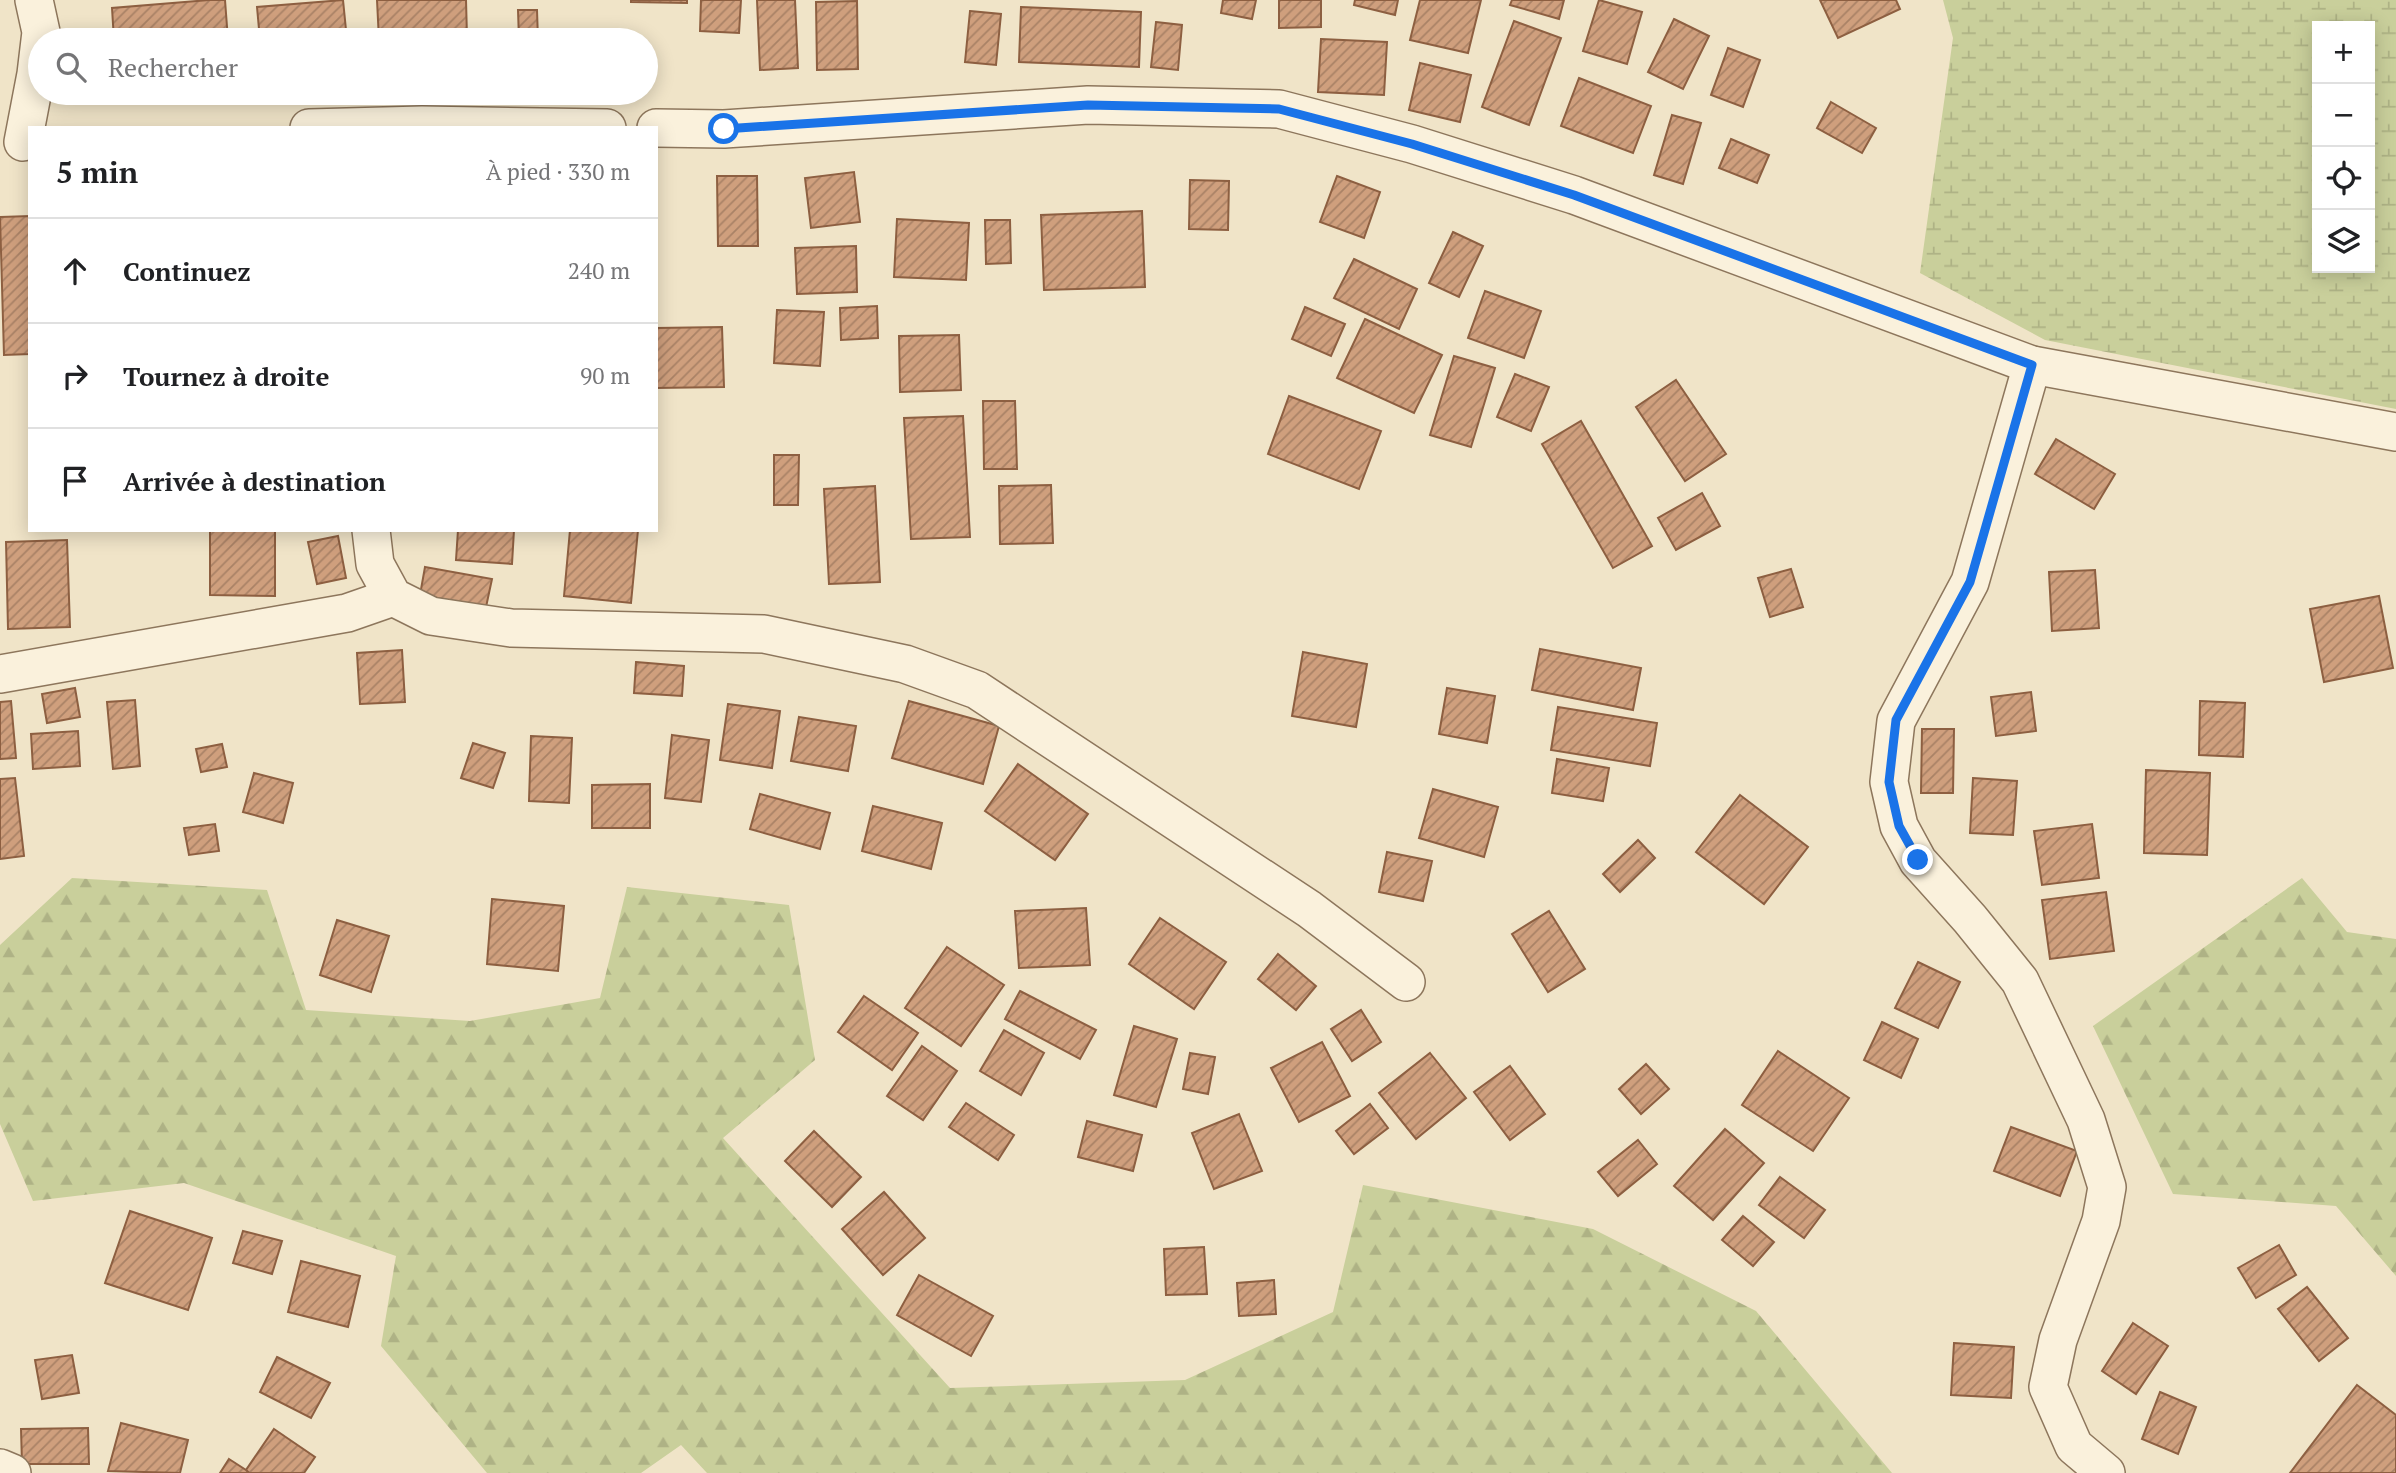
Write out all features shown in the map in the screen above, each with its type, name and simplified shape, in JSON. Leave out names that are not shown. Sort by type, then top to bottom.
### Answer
[{"type":"street","points":[[34,0],[39,28]]},
{"type":"street","points":[[18,143],[28,105]]},
{"type":"street","points":[[658,128],[724,129],[1088,105],[1279,109],[1412,144],[1574,195],[2032,365],[2396,432]]},
{"type":"street","points":[[384,126],[484,126]]},
{"type":"street","points":[[2032,365],[1970,582],[1896,720],[1889,782],[1899,826],[1918,860],[2020,981],[2085,1120],[2107,1187],[2101,1221],[2059,1340],[2048,1388],[2074,1446],[2106,1473]]},
{"type":"street","points":[[371,532],[375,564],[393,597],[431,616],[511,628],[764,634],[905,664],[977,690],[1309,909],[1406,982]]},
{"type":"street","points":[[0,674],[347,613],[393,597]]},
{"type":"street","points":[[0,1468],[12,1473]]},
{"type":"green space","points":[[1943,0],[2396,0],[2396,409],[2045,340],[1920,273],[1953,38]]},
{"type":"green space","points":[[72,878],[267,890],[306,1010],[470,1021],[600,998],[627,887],[789,905],[815,1060],[723,1138],[950,1388],[1185,1380],[1333,1312],[1363,1185],[1593,1229],[1756,1311],[1892,1473],[707,1473],[681,1445],[641,1473],[487,1473],[381,1346],[396,1256],[184,1183],[33,1201],[0,1124],[0,945]]},
{"type":"green space","points":[[2302,878],[2347,932],[2396,939],[2396,1276],[2336,1206],[2173,1194],[2093,1026]]},
{"type":"building","points":[[225,0],[227,28],[113,28],[112,8]]},
{"type":"building","points":[[343,0],[346,28],[259,28],[257,7]]},
{"type":"building","points":[[377,0],[466,0],[467,28],[378,28]]},
{"type":"building","points":[[687,0],[687,3],[631,2]]},
{"type":"building","points":[[701,0],[741,0],[739,33],[700,31]]},
{"type":"building","points":[[757,0],[795,0],[798,68],[760,70]]},
{"type":"building","points":[[1223,0],[1256,0],[1252,19],[1221,13]]},
{"type":"building","points":[[1279,0],[1321,0],[1321,27],[1279,28]]},
{"type":"building","points":[[1355,0],[1398,0],[1395,15],[1354,5]]},
{"type":"building","points":[[1420,0],[1481,0],[1468,53],[1410,40]]},
{"type":"building","points":[[1512,0],[1564,0],[1559,19],[1510,5]]},
{"type":"building","points":[[1599,0],[1642,12],[1627,64],[1583,51]]},
{"type":"building","points":[[1820,0],[1896,0],[1900,9],[1838,38]]},
{"type":"building","points":[[857,1],[858,69],[817,70],[816,2]]},
{"type":"building","points":[[1021,7],[1141,12],[1139,67],[1019,62]]},
{"type":"building","points":[[518,10],[537,10],[538,28],[519,28]]},
{"type":"building","points":[[970,11],[1001,14],[996,65],[965,62]]},
{"type":"building","points":[[1674,19],[1709,36],[1683,89],[1648,72]]},
{"type":"building","points":[[1514,21],[1561,38],[1529,125],[1482,107]]},
{"type":"building","points":[[1156,22],[1182,25],[1178,70],[1151,67]]},
{"type":"building","points":[[1321,39],[1387,42],[1384,95],[1318,92]]},
{"type":"building","points":[[1728,48],[1760,60],[1743,107],[1711,95]]},
{"type":"building","points":[[1420,63],[1471,75],[1460,122],[1409,110]]},
{"type":"building","points":[[1579,78],[1651,106],[1633,153],[1561,126]]},
{"type":"building","points":[[1831,102],[1876,128],[1862,153],[1817,128]]},
{"type":"building","points":[[1672,115],[1701,123],[1683,184],[1654,175]]},
{"type":"building","points":[[1731,139],[1769,155],[1757,183],[1719,168]]},
{"type":"building","points":[[854,172],[860,222],[811,228],[805,178]]},
{"type":"building","points":[[717,176],[757,176],[758,246],[718,246]]},
{"type":"building","points":[[1337,176],[1380,192],[1364,238],[1320,222]]},
{"type":"building","points":[[1190,180],[1229,181],[1228,230],[1189,229]]},
{"type":"building","points":[[1142,211],[1145,287],[1044,290],[1041,215]]},
{"type":"building","points":[[28,216],[28,354],[4,355],[0,217]]},
{"type":"building","points":[[897,219],[969,223],[966,280],[894,277]]},
{"type":"building","points":[[985,220],[1010,220],[1011,263],[986,264]]},
{"type":"building","points":[[1453,232],[1483,246],[1459,297],[1429,283]]},
{"type":"building","points":[[856,246],[857,292],[797,294],[795,248]]},
{"type":"building","points":[[1354,259],[1417,289],[1399,329],[1334,298]]},
{"type":"building","points":[[1485,291],[1541,311],[1524,358],[1468,338]]},
{"type":"building","points":[[877,306],[878,338],[841,340],[840,308]]},
{"type":"building","points":[[1305,307],[1345,324],[1331,356],[1292,339]]},
{"type":"building","points":[[777,310],[824,312],[820,366],[774,363]]},
{"type":"building","points":[[1365,319],[1442,355],[1414,413],[1337,378]]},
{"type":"building","points":[[722,327],[724,387],[658,388],[658,328]]},
{"type":"building","points":[[959,335],[961,390],[900,392],[899,336]]},
{"type":"building","points":[[1454,356],[1495,368],[1471,447],[1430,435]]},
{"type":"building","points":[[1515,374],[1549,387],[1531,431],[1497,417]]},
{"type":"building","points":[[1676,380],[1726,454],[1685,481],[1636,407]]},
{"type":"building","points":[[1289,396],[1381,431],[1359,489],[1268,454]]},
{"type":"building","points":[[983,401],[1015,401],[1017,469],[984,469]]},
{"type":"building","points":[[963,416],[970,537],[911,539],[904,418]]},
{"type":"building","points":[[1581,421],[1652,546],[1613,568],[1542,444]]},
{"type":"building","points":[[2056,439],[2115,474],[2094,509],[2035,474]]},
{"type":"building","points":[[774,455],[799,455],[798,505],[774,505]]},
{"type":"building","points":[[1051,485],[1053,543],[1000,544],[999,486]]},
{"type":"building","points":[[875,486],[880,582],[829,584],[824,489]]},
{"type":"building","points":[[1702,493],[1720,526],[1676,550],[1658,518]]},
{"type":"building","points":[[210,532],[275,532],[275,596],[210,595]]},
{"type":"building","points":[[458,532],[514,532],[512,564],[456,560]]},
{"type":"building","points":[[570,532],[638,532],[631,603],[564,596]]},
{"type":"building","points":[[338,536],[346,578],[317,584],[308,542]]},
{"type":"building","points":[[67,540],[70,627],[8,629],[6,542]]},
{"type":"building","points":[[425,567],[492,579],[486,607],[420,595]]},
{"type":"building","points":[[1791,569],[1803,607],[1770,617],[1758,578]]},
{"type":"building","points":[[2095,570],[2099,628],[2052,631],[2049,572]]},
{"type":"building","points":[[2379,596],[2393,668],[2324,682],[2310,609]]},
{"type":"building","points":[[1540,649],[1641,668],[1633,710],[1532,690]]},
{"type":"building","points":[[402,650],[405,702],[360,704],[357,653]]},
{"type":"building","points":[[1303,652],[1367,664],[1356,727],[1292,716]]},
{"type":"building","points":[[636,662],[684,666],[682,696],[634,693]]},
{"type":"building","points":[[75,688],[80,717],[47,723],[42,694]]},
{"type":"building","points":[[1447,688],[1495,696],[1487,743],[1439,734]]},
{"type":"building","points":[[2031,692],[2036,731],[1996,736],[1991,697]]},
{"type":"building","points":[[135,700],[140,766],[113,769],[107,702]]},
{"type":"building","points":[[11,701],[16,758],[0,759],[0,702]]},
{"type":"building","points":[[909,701],[999,726],[983,784],[892,758]]},
{"type":"building","points":[[2200,701],[2245,703],[2243,757],[2199,755]]},
{"type":"building","points":[[728,704],[780,711],[772,768],[720,760]]},
{"type":"building","points":[[1558,707],[1657,723],[1650,766],[1551,750]]},
{"type":"building","points":[[799,717],[856,726],[848,771],[791,761]]},
{"type":"building","points":[[1922,729],[1954,729],[1953,793],[1921,793]]},
{"type":"building","points":[[78,731],[80,766],[33,769],[31,734]]},
{"type":"building","points":[[672,735],[709,740],[701,802],[665,798]]},
{"type":"building","points":[[531,736],[572,738],[569,803],[529,801]]},
{"type":"building","points":[[473,743],[505,753],[493,788],[461,778]]},
{"type":"building","points":[[222,744],[227,767],[201,772],[196,749]]},
{"type":"building","points":[[1557,759],[1609,768],[1603,801],[1552,793]]},
{"type":"building","points":[[1018,764],[1088,814],[1055,860],[985,811]]},
{"type":"building","points":[[2146,770],[2210,773],[2207,855],[2144,853]]},
{"type":"building","points":[[254,773],[293,783],[283,823],[243,812]]},
{"type":"building","points":[[15,778],[24,856],[0,859],[0,779]]},
{"type":"building","points":[[1973,778],[2017,781],[2013,835],[1970,833]]},
{"type":"building","points":[[650,784],[650,828],[592,828],[592,785]]},
{"type":"building","points":[[1433,789],[1498,807],[1484,857],[1419,838]]},
{"type":"building","points":[[760,794],[830,813],[820,849],[750,829]]},
{"type":"building","points":[[1740,795],[1808,847],[1764,904],[1696,852]]},
{"type":"building","points":[[873,806],[942,823],[931,869],[862,851]]},
{"type":"building","points":[[215,824],[219,851],[189,855],[184,828]]},
{"type":"building","points":[[2092,824],[2099,878],[2042,885],[2034,831]]},
{"type":"building","points":[[1638,840],[1655,858],[1620,892],[1603,874]]},
{"type":"building","points":[[1387,852],[1432,861],[1423,901],[1379,892]]},
{"type":"building","points":[[2106,892],[2114,951],[2050,959],[2042,900]]},
{"type":"building","points":[[492,899],[564,906],[558,971],[487,964]]},
{"type":"building","points":[[1086,908],[1090,965],[1019,968],[1015,911]]},
{"type":"building","points":[[1549,911],[1585,969],[1548,992],[1512,934]]},
{"type":"building","points":[[1160,918],[1226,962],[1194,1009],[1129,964]]},
{"type":"building","points":[[337,920],[389,936],[371,992],[320,975]]},
{"type":"building","points":[[947,947],[1004,985],[961,1046],[905,1008]]},
{"type":"building","points":[[1278,954],[1316,986],[1296,1010],[1258,979]]},
{"type":"building","points":[[1918,962],[1960,982],[1938,1028],[1895,1008]]},
{"type":"building","points":[[1020,991],[1096,1030],[1080,1059],[1005,1019]]},
{"type":"building","points":[[864,996],[918,1033],[892,1070],[838,1032]]},
{"type":"building","points":[[1361,1010],[1381,1042],[1352,1061],[1331,1029]]},
{"type":"building","points":[[1882,1022],[1918,1039],[1901,1078],[1864,1060]]},
{"type":"building","points":[[1134,1026],[1177,1039],[1156,1107],[1114,1095]]},
{"type":"building","points":[[1004,1030],[1044,1053],[1021,1095],[980,1071]]},
{"type":"building","points":[[1322,1042],[1350,1096],[1299,1122],[1271,1068]]},
{"type":"building","points":[[922,1046],[957,1071],[923,1120],[887,1096]]},
{"type":"building","points":[[1778,1051],[1849,1098],[1813,1151],[1742,1105]]},
{"type":"building","points":[[1190,1053],[1215,1057],[1208,1094],[1183,1089]]},
{"type":"building","points":[[1430,1053],[1466,1098],[1416,1139],[1379,1093]]},
{"type":"building","points":[[1646,1064],[1669,1089],[1641,1114],[1619,1089]]},
{"type":"building","points":[[1510,1066],[1545,1114],[1510,1140],[1474,1092]]},
{"type":"building","points":[[966,1103],[1014,1135],[998,1160],[949,1127]]},
{"type":"building","points":[[1370,1104],[1388,1128],[1354,1154],[1336,1131]]},
{"type":"building","points":[[1239,1114],[1262,1171],[1214,1189],[1192,1133]]},
{"type":"building","points":[[1087,1121],[1142,1135],[1133,1171],[1078,1157]]},
{"type":"building","points":[[2011,1127],[2077,1151],[2060,1196],[1994,1171]]},
{"type":"building","points":[[1725,1129],[1764,1163],[1713,1220],[1674,1186]]},
{"type":"building","points":[[814,1131],[861,1177],[832,1207],[785,1161]]},
{"type":"building","points":[[1638,1140],[1657,1164],[1618,1196],[1598,1172]]},
{"type":"building","points":[[1780,1177],[1825,1210],[1804,1238],[1759,1205]]},
{"type":"building","points":[[884,1192],[925,1238],[883,1275],[842,1229]]},
{"type":"building","points":[[130,1211],[212,1238],[188,1310],[105,1283]]},
{"type":"building","points":[[1743,1216],[1774,1242],[1753,1266],[1722,1240]]},
{"type":"building","points":[[243,1231],[282,1241],[272,1274],[233,1263]]},
{"type":"building","points":[[2279,1245],[2296,1275],[2256,1298],[2238,1268]]},
{"type":"building","points":[[1204,1247],[1207,1294],[1166,1295],[1164,1249]]},
{"type":"building","points":[[301,1261],[360,1276],[348,1327],[288,1312]]},
{"type":"building","points":[[919,1275],[993,1316],[971,1356],[897,1315]]},
{"type":"building","points":[[1274,1280],[1276,1314],[1239,1316],[1237,1283]]},
{"type":"building","points":[[2307,1287],[2348,1338],[2319,1361],[2278,1309]]},
{"type":"building","points":[[2133,1323],[2168,1346],[2136,1394],[2102,1371]]},
{"type":"building","points":[[1954,1343],[2014,1347],[2011,1398],[1951,1395]]},
{"type":"building","points":[[72,1355],[79,1393],[42,1399],[35,1360]]},
{"type":"building","points":[[277,1357],[330,1383],[311,1418],[260,1392]]},
{"type":"building","points":[[2357,1385],[2396,1415],[2396,1473],[2290,1473]]},
{"type":"building","points":[[2160,1392],[2196,1407],[2178,1454],[2142,1439]]},
{"type":"building","points":[[121,1423],[188,1440],[180,1473],[108,1471]]},
{"type":"building","points":[[88,1428],[89,1464],[22,1464],[21,1429]]},
{"type":"building","points":[[274,1429],[315,1457],[304,1473],[249,1473],[246,1470]]},
{"type":"building","points":[[229,1459],[246,1470],[249,1473],[220,1473]]},
{"type":"route","points":[[724,129],[1088,105],[1279,109],[1412,144],[1574,195],[2032,365],[1970,582],[1896,720],[1889,782],[1899,826],[1918,860]]}]
